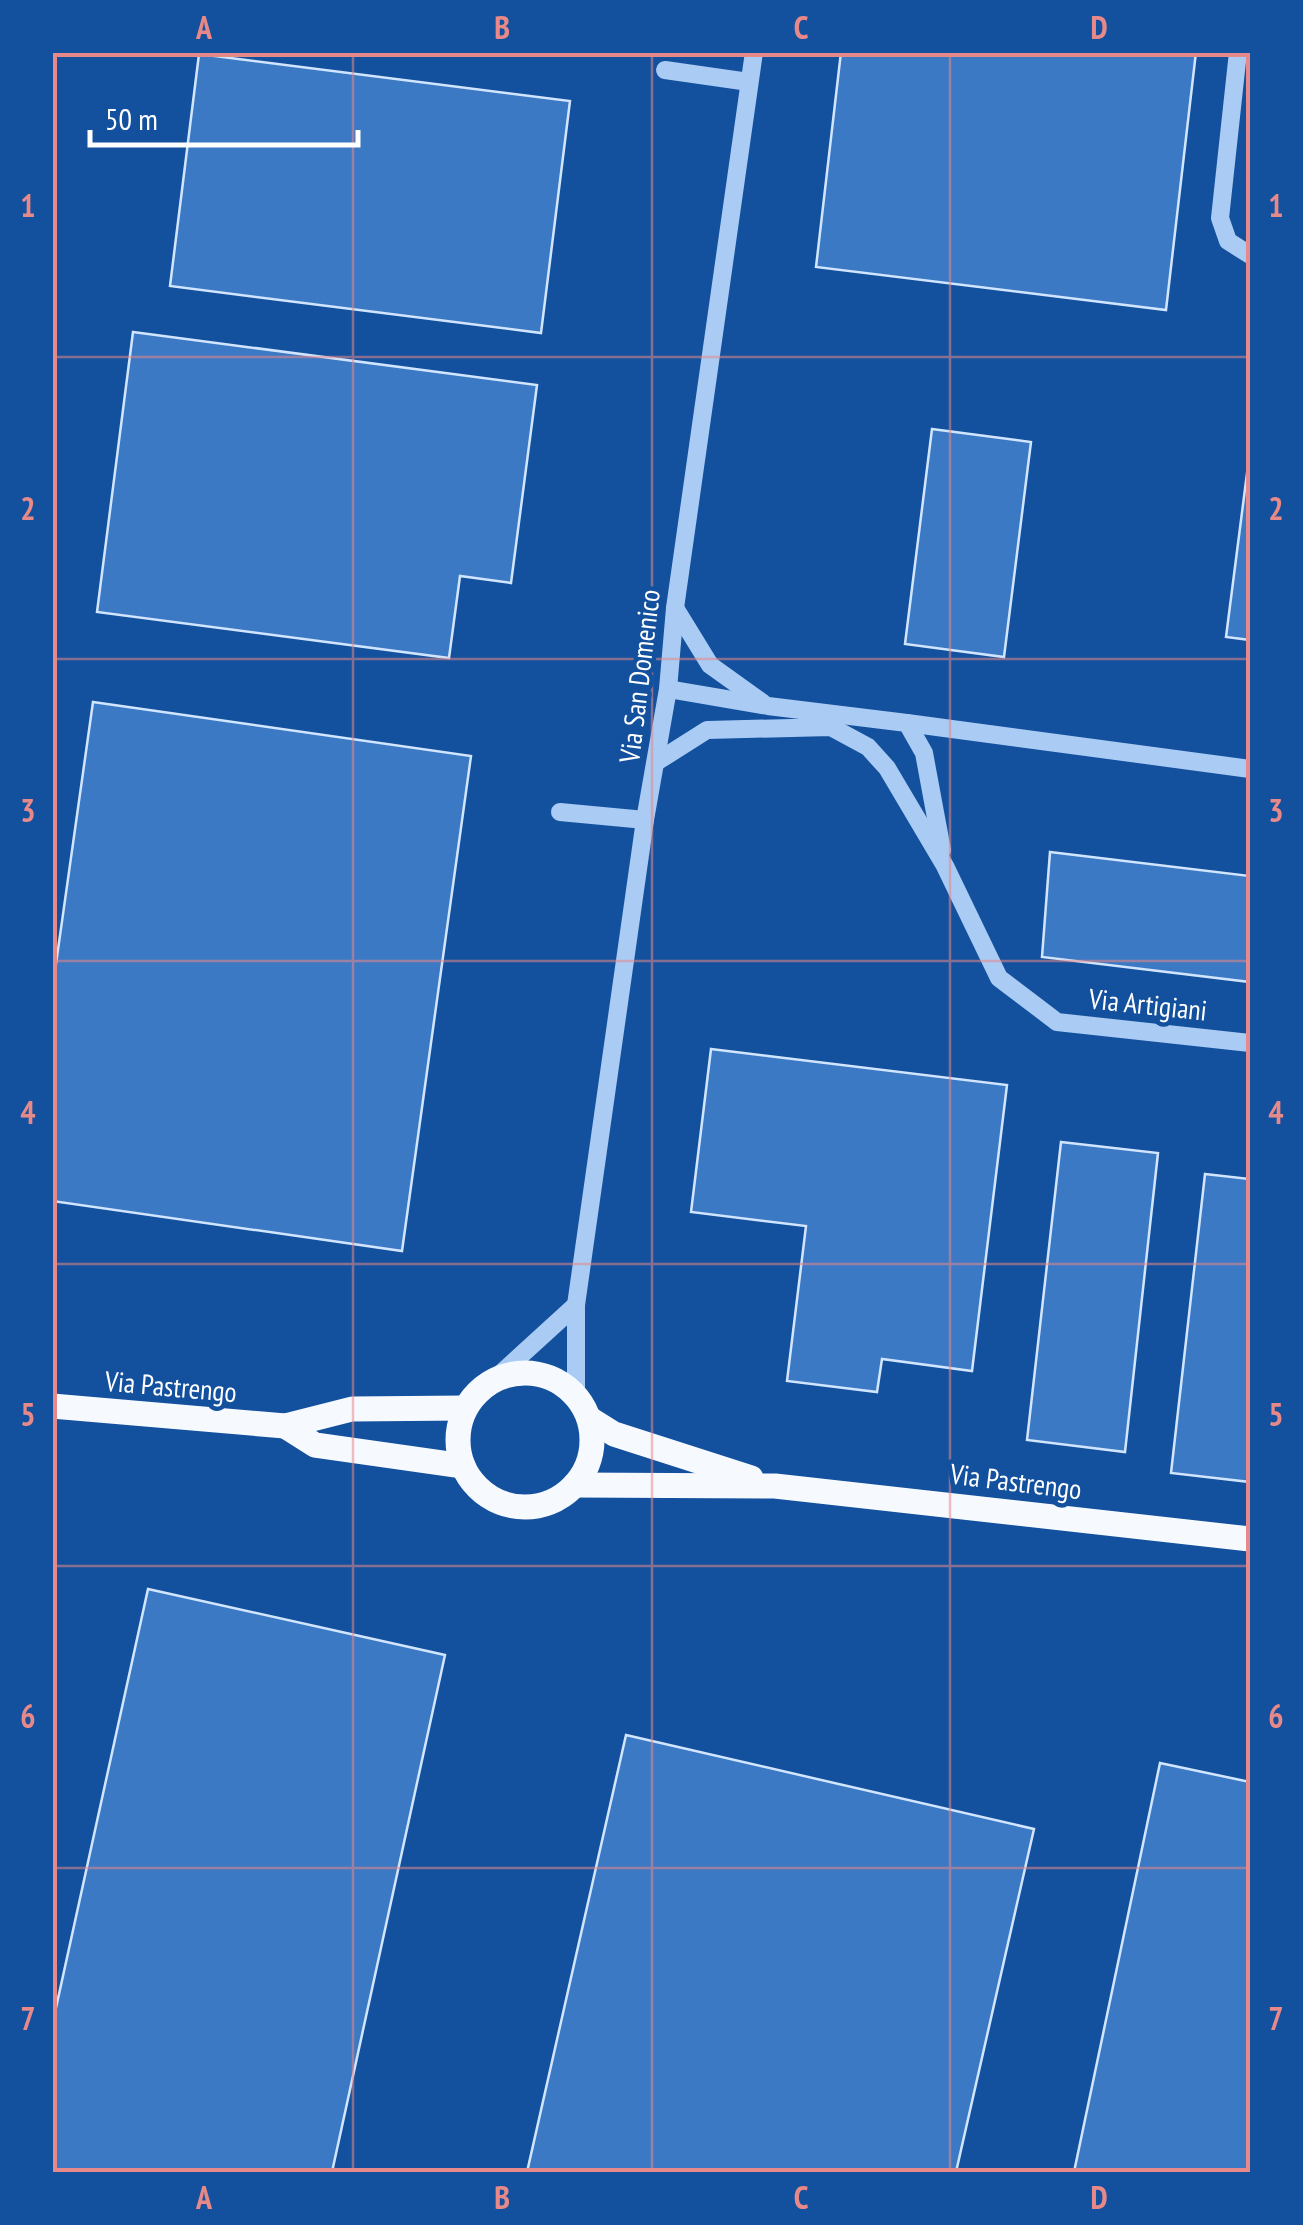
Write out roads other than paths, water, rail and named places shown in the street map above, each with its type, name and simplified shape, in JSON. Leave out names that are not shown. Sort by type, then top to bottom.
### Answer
[{"type":"main road","points":[[518,1372],[541,1374],[576,1395],[590,1420],[593,1442],[576,1485],[558,1499],[536,1506],[514,1506],[483,1492],[462,1466],[457,1446],[458,1426],[478,1390],[496,1378],[518,1372]]},
{"type":"main road","name":"Via Pastrengo","points":[[52,1406],[285,1426],[352,1409],[465,1408]]},
{"type":"main road","name":"Via Pastrengo","points":[[590,1420],[614,1434],[775,1486]]},
{"type":"main road","name":"Via Pastrengo","points":[[285,1426],[315,1446],[462,1466]]},
{"type":"main road","name":"Via Pastrengo","points":[[576,1485],[775,1486],[1250,1538]]},
{"type":"street","name":"Via San Domenico","points":[[576,1395],[576,1305],[645,820],[658,761],[675,608],[754,52]]},
{"type":"street","points":[[1238,52],[1220,218],[1228,241],[1250,255]]},
{"type":"street","points":[[665,70],[749,82]]},
{"type":"street","points":[[675,608],[710,665],[768,706]]},
{"type":"street","points":[[668,689],[768,706],[1250,769]]},
{"type":"street","name":"Via Artigiani","points":[[907,723],[924,753],[945,866]]},
{"type":"street","name":"Via Artigiani","points":[[658,761],[707,730],[831,728],[868,747],[887,768],[945,866],[999,978],[1057,1022],[1250,1044]]},
{"type":"street","points":[[560,812],[645,820]]},
{"type":"street","points":[[496,1378],[576,1305]]}]
